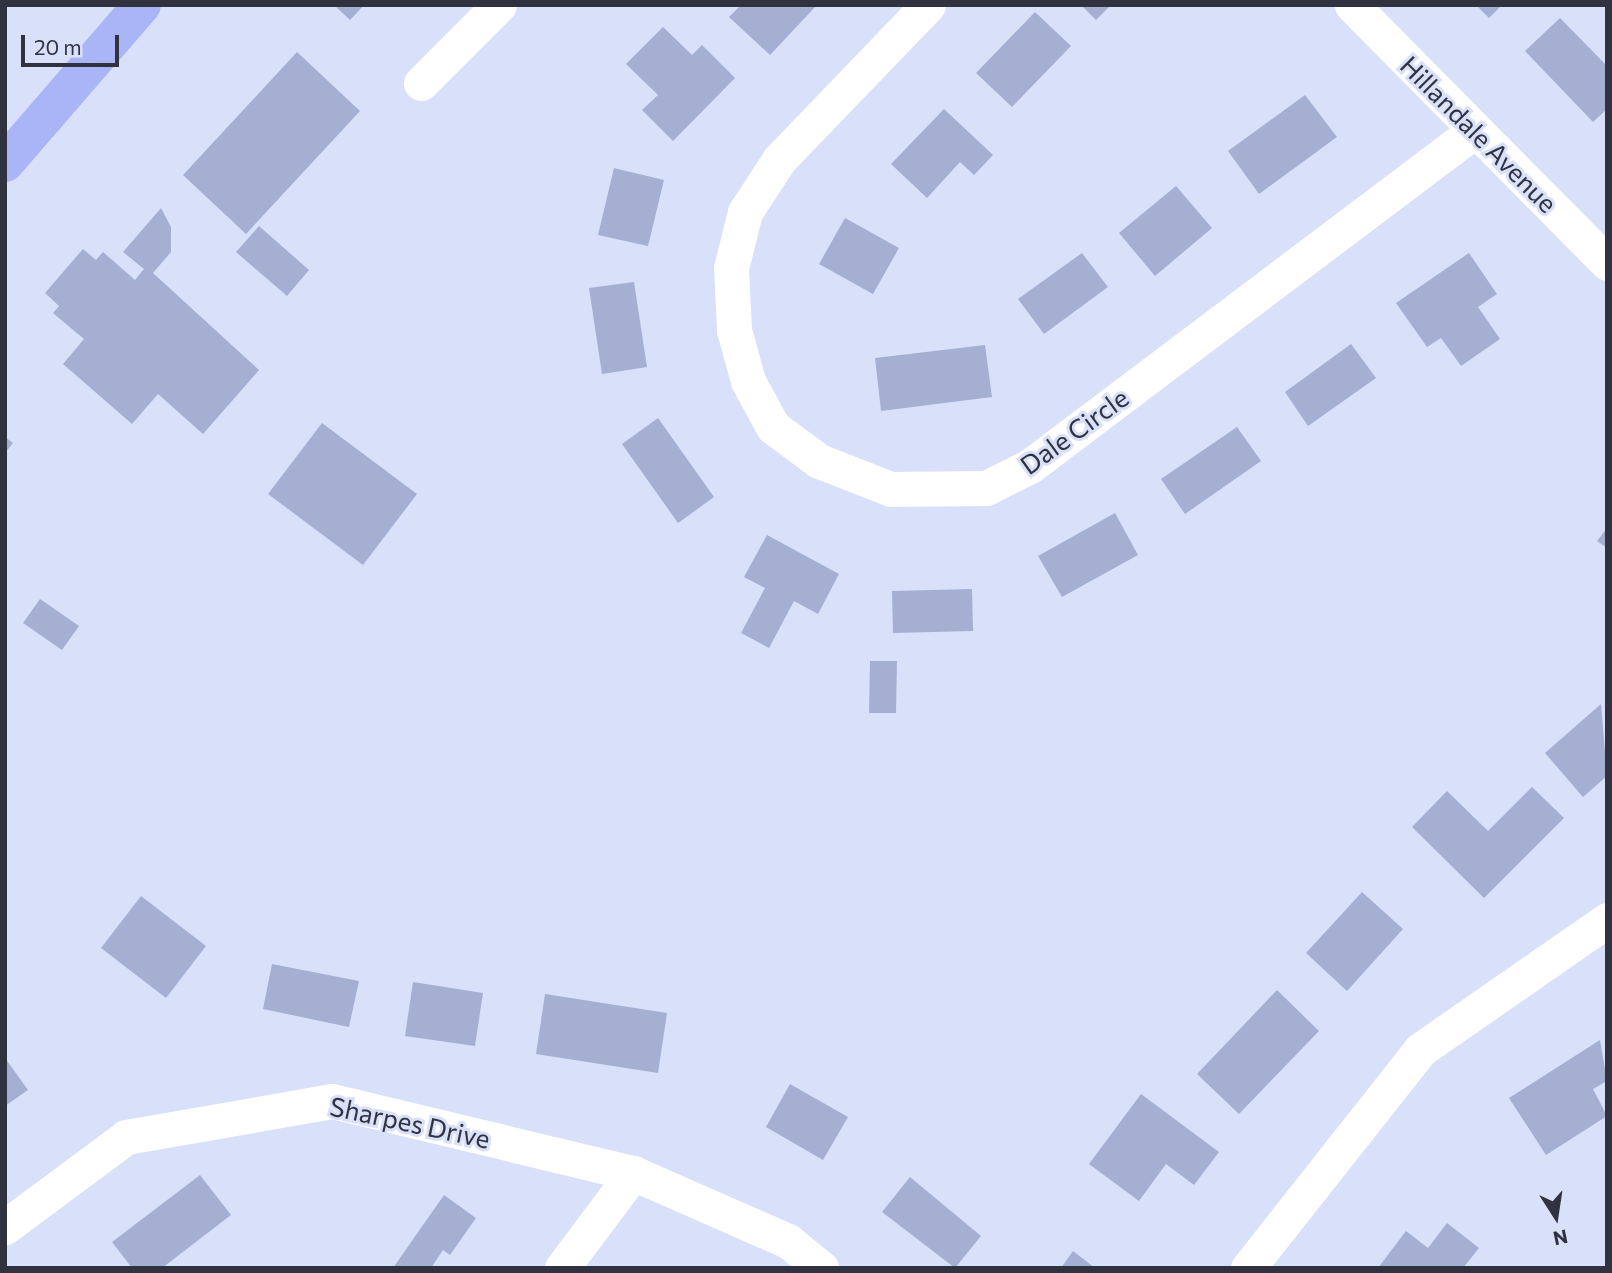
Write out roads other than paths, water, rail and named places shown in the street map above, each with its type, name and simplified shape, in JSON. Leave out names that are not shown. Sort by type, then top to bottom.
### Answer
[{"type":"main road","points":[[5,163],[142,5]]},
{"type":"street","points":[[421,83],[499,5]]},
{"type":"street","name":"Dale Circle","points":[[928,5],[779,160],[745,212],[731,268],[734,330],[748,381],[774,427],[819,461],[891,489],[986,488],[1030,466],[1474,131]]},
{"type":"street","name":"Hillandale Avenue","points":[[1352,5],[1607,263]]},
{"type":"street","points":[[1248,1268],[1420,1050],[1607,920]]},
{"type":"street","name":"Sharpes Drive","points":[[5,1227],[127,1137],[332,1101],[633,1173],[788,1241],[821,1268]]},
{"type":"street","points":[[562,1268],[633,1173]]}]
